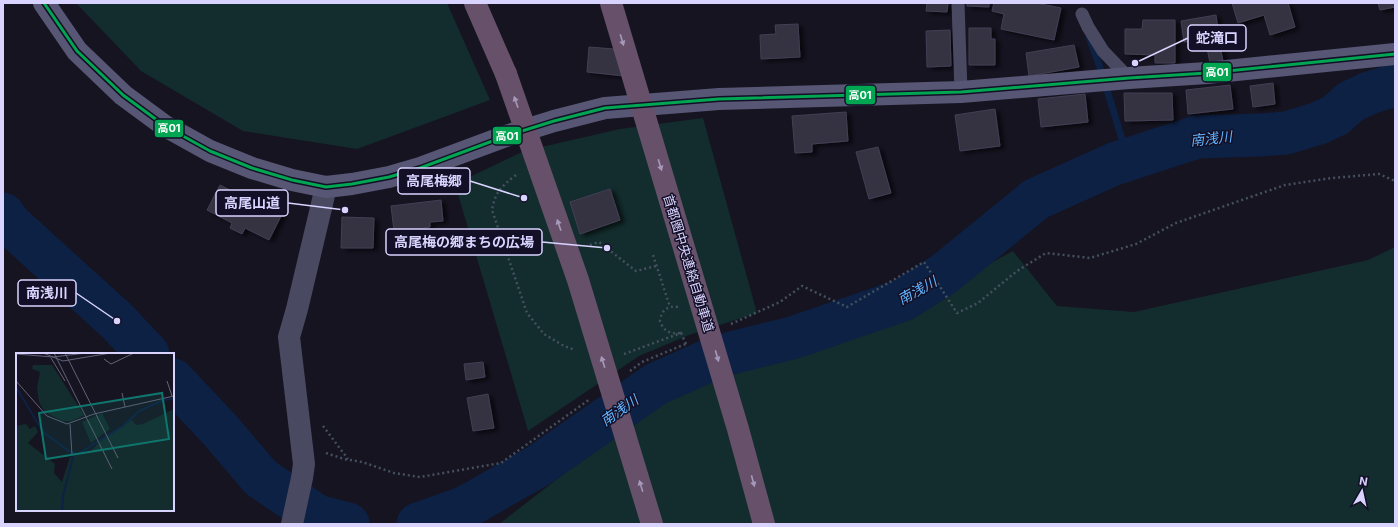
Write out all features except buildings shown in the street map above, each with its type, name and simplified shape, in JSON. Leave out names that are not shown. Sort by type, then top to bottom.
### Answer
[{"type":"highway","points":[[475,3],[506,74]]},
{"type":"highway","points":[[484,3],[506,74],[578,280],[652,524]]},
{"type":"highway","name":"首都圏中央連絡自動車道","points":[[611,3],[730,399],[764,524]]},
{"type":"main road","points":[[44,3],[77,51],[124,95],[164,126],[210,151],[252,168],[292,180],[326,187],[389,177],[420,168],[513,134],[554,121],[605,108],[720,99],[961,92],[1207,73],[1395,54]]},
{"type":"street","points":[[292,524],[304,464],[288,337],[297,309],[326,187]]},
{"type":"lane","points":[[958,3],[961,92]]},
{"type":"lane","points":[[1082,14],[1102,51],[1129,78]]},
{"type":"path","points":[[728,326],[780,302],[802,286],[847,307],[924,262],[957,313],[978,303],[1017,271],[1046,253],[1090,258],[1136,244],[1176,223],[1285,185],[1332,178],[1379,174],[1395,181]]},
{"type":"path","points":[[652,255],[670,306]]},
{"type":"path","points":[[680,307],[670,306],[662,312],[660,321],[661,326],[668,333],[673,334],[681,333],[686,328]]},
{"type":"path","points":[[681,333],[686,344]]},
{"type":"path","points":[[629,371],[642,362],[693,341]]},
{"type":"path","points":[[322,451],[326,454],[362,462],[394,473],[420,477],[501,463],[591,399]]},
{"type":"green space","points":[[76,3],[447,3],[490,100],[357,149],[243,131],[141,71]]},
{"type":"green space","points":[[703,118],[757,313],[689,335],[639,356],[528,431],[455,184],[524,151],[620,129]]},
{"type":"green space","points":[[1395,247],[1395,524],[499,524],[583,459],[697,378],[839,344],[1013,251],[1057,306],[1134,312],[1368,260]]},
{"type":"waterway","points":[[1089,37],[1102,73]]},
{"type":"waterway","name":"南浅川","points":[[418,524],[466,507],[538,466],[656,384],[719,356],[792,338],[903,300],[944,274],[1036,199],[1114,164],[1197,137],[1286,133],[1319,123],[1336,115],[1350,102],[1369,93],[1395,85]]},
{"type":"waterway","points":[[1107,90],[1128,159]]},
{"type":"waterway","name":"南浅川","points":[[3,214],[9,223],[117,321],[147,353]]},
{"type":"waterway","name":"南浅川","points":[[174,381],[220,430],[261,478],[317,516],[348,524]]},
{"type":"waterway","points":[[313,524],[317,516]]},
{"type":"transit line","name":"高01","points":[[44,3],[77,51],[123,95],[165,126],[210,151],[252,168],[292,180],[326,187],[389,177],[420,168],[506,136],[554,121],[605,108],[719,99],[961,92],[1207,73],[1395,54]]},
{"type":"place","name":"蛇滝口","points":[[1135,63]]},
{"type":"place","name":"高尾梅郷","points":[[524,198]]},
{"type":"place","name":"高尾山道","points":[[345,210]]},
{"type":"place","name":"高尾梅の郷まちの広場","points":[[607,248]]},
{"type":"place","name":"南浅川","points":[[117,321]]}]
